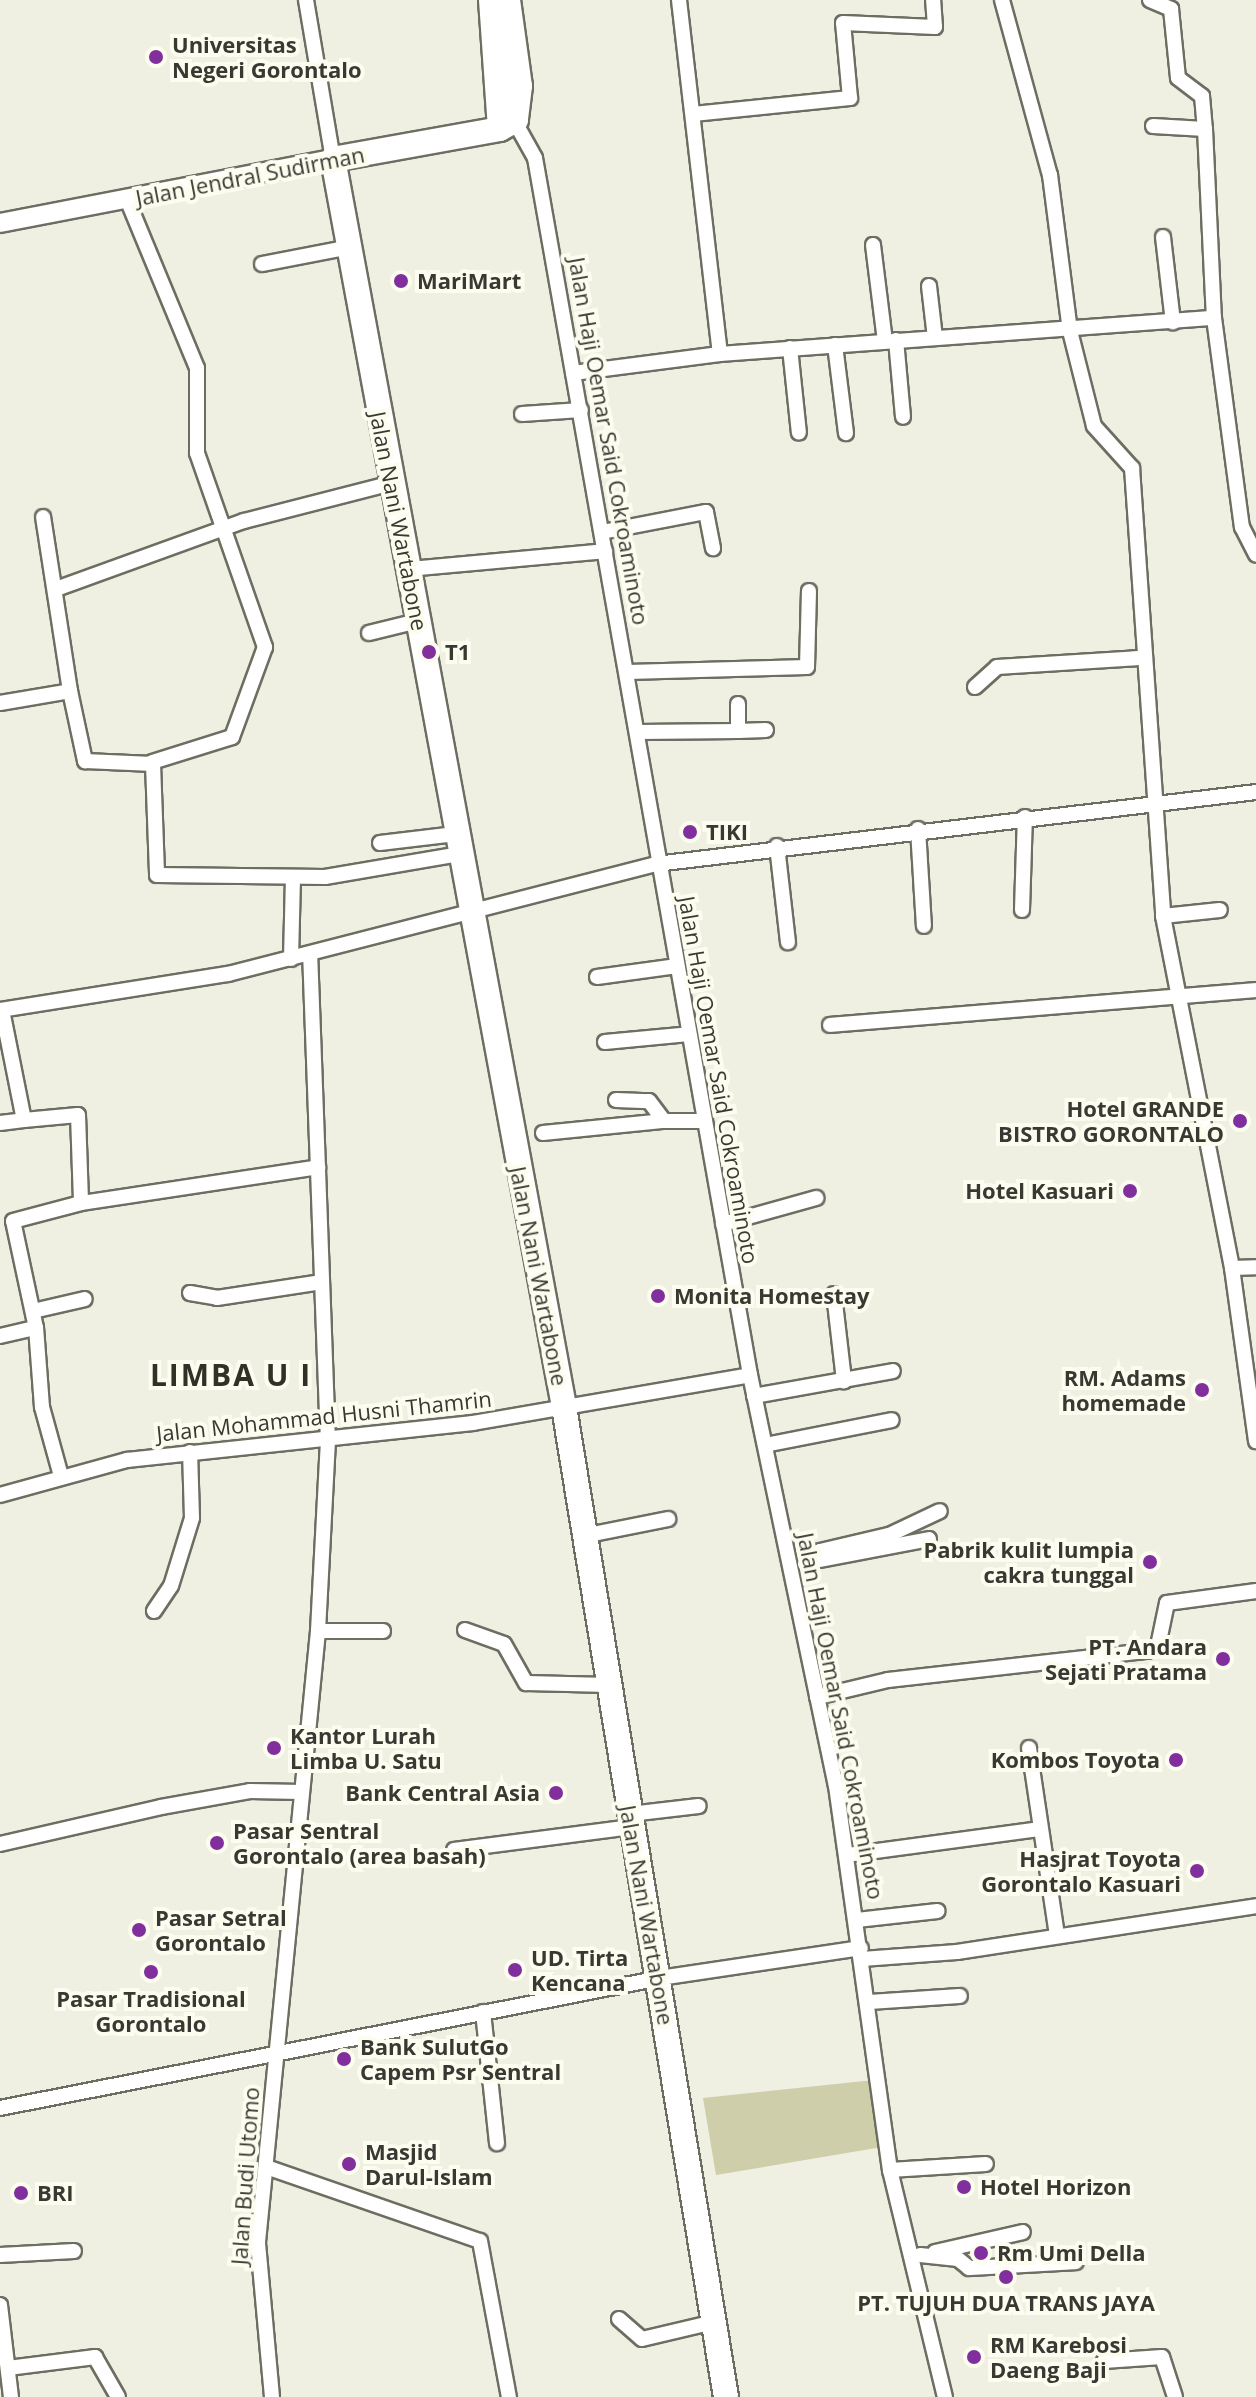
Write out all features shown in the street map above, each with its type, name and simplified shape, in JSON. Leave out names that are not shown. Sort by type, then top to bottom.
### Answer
[{"type":"main road","points":[[491,0],[506,119]]},
{"type":"main road","points":[[506,119],[520,86],[508,0]]},
{"type":"main road","name":"Jalan Jendral Sudirman","points":[[333,159],[506,119]]},
{"type":"main road","name":"Jalan Nani Wartabone","points":[[333,159],[457,844],[564,1407],[583,1536],[660,1978],[726,2397]]},
{"type":"street","points":[[306,0],[333,159]]},
{"type":"street","points":[[679,0],[720,354]]},
{"type":"street","points":[[693,114],[850,98],[843,23],[935,27],[933,0]]},
{"type":"street","points":[[1002,0],[1050,175],[1070,331],[1094,426],[1132,468],[1139,658],[1150,805],[1163,916],[1232,1268],[1256,1441]]},
{"type":"street","points":[[1150,0],[1171,9],[1178,78],[1202,96],[1214,318],[1249,496],[1242,527],[1256,555]]},
{"type":"street","name":"Jalan Haji Oemar Said Cokroaminoto","points":[[506,119],[535,158],[628,672],[656,864],[750,1375],[765,1445],[799,1566],[817,1697],[857,1920],[890,2170],[945,2397]]},
{"type":"street","points":[[1153,126],[1205,129]]},
{"type":"street","name":"Jalan Jendral Sudirman","points":[[0,223],[333,159]]},
{"type":"street","points":[[43,517],[70,691],[85,761],[152,762],[232,737],[261,665],[265,639],[197,453],[197,368],[127,199]]},
{"type":"street","points":[[1163,237],[1173,322]]},
{"type":"street","points":[[873,245],[903,417]]},
{"type":"street","points":[[262,264],[350,247]]},
{"type":"street","points":[[929,286],[935,338]]},
{"type":"street","points":[[573,373],[720,354],[890,340],[1070,331],[1214,318]]},
{"type":"street","points":[[835,345],[846,433]]},
{"type":"street","points":[[790,348],[799,433]]},
{"type":"street","points":[[522,414],[581,410]]},
{"type":"street","points":[[56,589],[223,529],[392,483]]},
{"type":"street","points":[[602,532],[706,512],[713,548]]},
{"type":"street","points":[[409,569],[605,551]]},
{"type":"street","points":[[628,672],[807,667],[809,591]]},
{"type":"street","points":[[369,633],[418,621]]},
{"type":"street","points":[[975,687],[997,667],[1139,658]]},
{"type":"street","points":[[0,703],[70,691]]},
{"type":"street","points":[[738,704],[738,731]]},
{"type":"street","points":[[638,732],[766,730]]},
{"type":"street","points":[[152,762],[157,875],[293,877],[457,844]]},
{"type":"street","points":[[24,1120],[1,1010],[291,959],[469,908],[656,864],[918,829],[1256,792]]},
{"type":"street","points":[[1022,910],[1025,817]]},
{"type":"street","points":[[918,829],[924,926]]},
{"type":"street","points":[[380,843],[457,844]]},
{"type":"street","points":[[777,846],[788,942]]},
{"type":"street","points":[[291,959],[293,877]]},
{"type":"street","points":[[1163,916],[1220,910]]},
{"type":"street","name":"Jalan Budi Utomo","points":[[272,2397],[258,2242],[318,1631],[328,1442],[310,954]]},
{"type":"street","points":[[597,977],[677,966]]},
{"type":"street","points":[[830,1025],[1256,990]]},
{"type":"street","points":[[605,1042],[689,1034]]},
{"type":"street","points":[[616,1100],[649,1101],[664,1121]]},
{"type":"street","points":[[0,1123],[24,1120],[43,1123],[75,1110],[81,1203]]},
{"type":"street","points":[[543,1133],[664,1121],[705,1121]]},
{"type":"street","points":[[61,1476],[42,1407],[36,1328],[13,1221],[81,1203],[318,1167]]},
{"type":"street","points":[[723,1224],[816,1198]]},
{"type":"street","points":[[1232,1268],[1256,1267]]},
{"type":"street","points":[[190,1293],[217,1298],[322,1282]]},
{"type":"street","points":[[834,1294],[844,1381]]},
{"type":"street","points":[[33,1311],[85,1299]]},
{"type":"street","points":[[0,1336],[36,1328]]},
{"type":"street","points":[[754,1396],[893,1371]]},
{"type":"street","name":"Jalan Mohammad Husni Thamrin","points":[[0,1495],[61,1476],[190,1452],[328,1442],[564,1407],[750,1375]]},
{"type":"street","points":[[765,1445],[892,1420]]},
{"type":"street","points":[[154,1611],[175,1576],[192,1518],[190,1452]]},
{"type":"street","points":[[799,1566],[820,1551],[889,1535],[940,1511]]},
{"type":"street","points":[[583,1536],[668,1519]]},
{"type":"street","points":[[799,1566],[929,1539]]},
{"type":"street","points":[[817,1697],[888,1680],[1147,1651],[1158,1646],[1167,1603],[1256,1591]]},
{"type":"street","points":[[465,1630],[504,1644],[526,1683],[609,1685]]},
{"type":"street","points":[[318,1631],[383,1631]]},
{"type":"street","points":[[1029,1748],[1057,1935]]},
{"type":"street","points":[[0,1844],[191,1802],[302,1792]]},
{"type":"street","points":[[454,1850],[699,1806]]},
{"type":"street","points":[[847,1855],[1039,1829]]},
{"type":"street","points":[[0,2108],[660,1978],[1057,1935],[1256,1906]]},
{"type":"street","points":[[857,1920],[937,1911]]},
{"type":"street","points":[[869,2002],[960,1996]]},
{"type":"street","points":[[483,2012],[497,2143]]},
{"type":"street","points":[[890,2170],[986,2164]]},
{"type":"street","points":[[266,2167],[480,2241],[509,2397]]},
{"type":"street","points":[[913,2256],[1023,2232]]},
{"type":"street","points":[[0,2255],[74,2251]]},
{"type":"street","points":[[913,2256],[958,2259],[969,2268],[1076,2262]]},
{"type":"street","points":[[0,2305],[11,2397]]},
{"type":"street","points":[[619,2319],[642,2339],[714,2322]]},
{"type":"street","points":[[8,2368],[95,2357],[118,2397]]},
{"type":"street","points":[[1104,2361],[1162,2357],[1175,2397]]},
{"type":"green space","points":[[874,2080],[882,2147],[716,2175],[703,2098]]},
{"type":"place","name":"Universitas Negeri Gorontalo","points":[[156,57]]},
{"type":"place","name":"MariMart","points":[[401,281]]},
{"type":"place","name":"T1","points":[[429,652]]},
{"type":"place","name":"TIKI","points":[[690,832]]},
{"type":"place","name":"Hotel GRANDE BISTRO GORONTALO","points":[[1240,1121]]},
{"type":"place","name":"Hotel Kasuari","points":[[1130,1191]]},
{"type":"place","name":"Monita Homestay","points":[[658,1296]]},
{"type":"place","name":"RM. Adams homemade","points":[[1202,1390]]},
{"type":"place","name":"Pabrik kulit lumpia cakra tunggal","points":[[1150,1562]]},
{"type":"place","name":"PT. Andara Sejati Pratama","points":[[1223,1659]]},
{"type":"place","name":"Kantor Lurah Limba U. Satu","points":[[274,1748]]},
{"type":"place","name":"Kombos Toyota","points":[[1176,1760]]},
{"type":"place","name":"Bank Central Asia","points":[[556,1793]]},
{"type":"place","name":"Pasar Sentral Gorontalo (area basah)","points":[[217,1843]]},
{"type":"place","name":"Hasjrat Toyota Gorontalo Kasuari","points":[[1197,1871]]},
{"type":"place","name":"Pasar Setral Gorontalo","points":[[139,1930]]},
{"type":"place","name":"UD. Tirta Kencana","points":[[515,1970]]},
{"type":"place","name":"Pasar Tradisional Gorontalo","points":[[151,1972]]},
{"type":"place","name":"Bank SulutGo Capem Psr Sentral","points":[[344,2059]]},
{"type":"place","name":"Masjid Darul-Islam","points":[[349,2164]]},
{"type":"place","name":"Hotel Horizon","points":[[964,2187]]},
{"type":"place","name":"BRI","points":[[21,2193]]},
{"type":"place","name":"Rm Umi Della","points":[[981,2253]]},
{"type":"place","name":"PT. TUJUH DUA TRANS JAYA","points":[[1006,2277]]},
{"type":"place","name":"RM Karebosi Daeng Baji","points":[[974,2357]]},
{"type":"district","name":"LIMBA U I","points":[[231,1375]]}]
